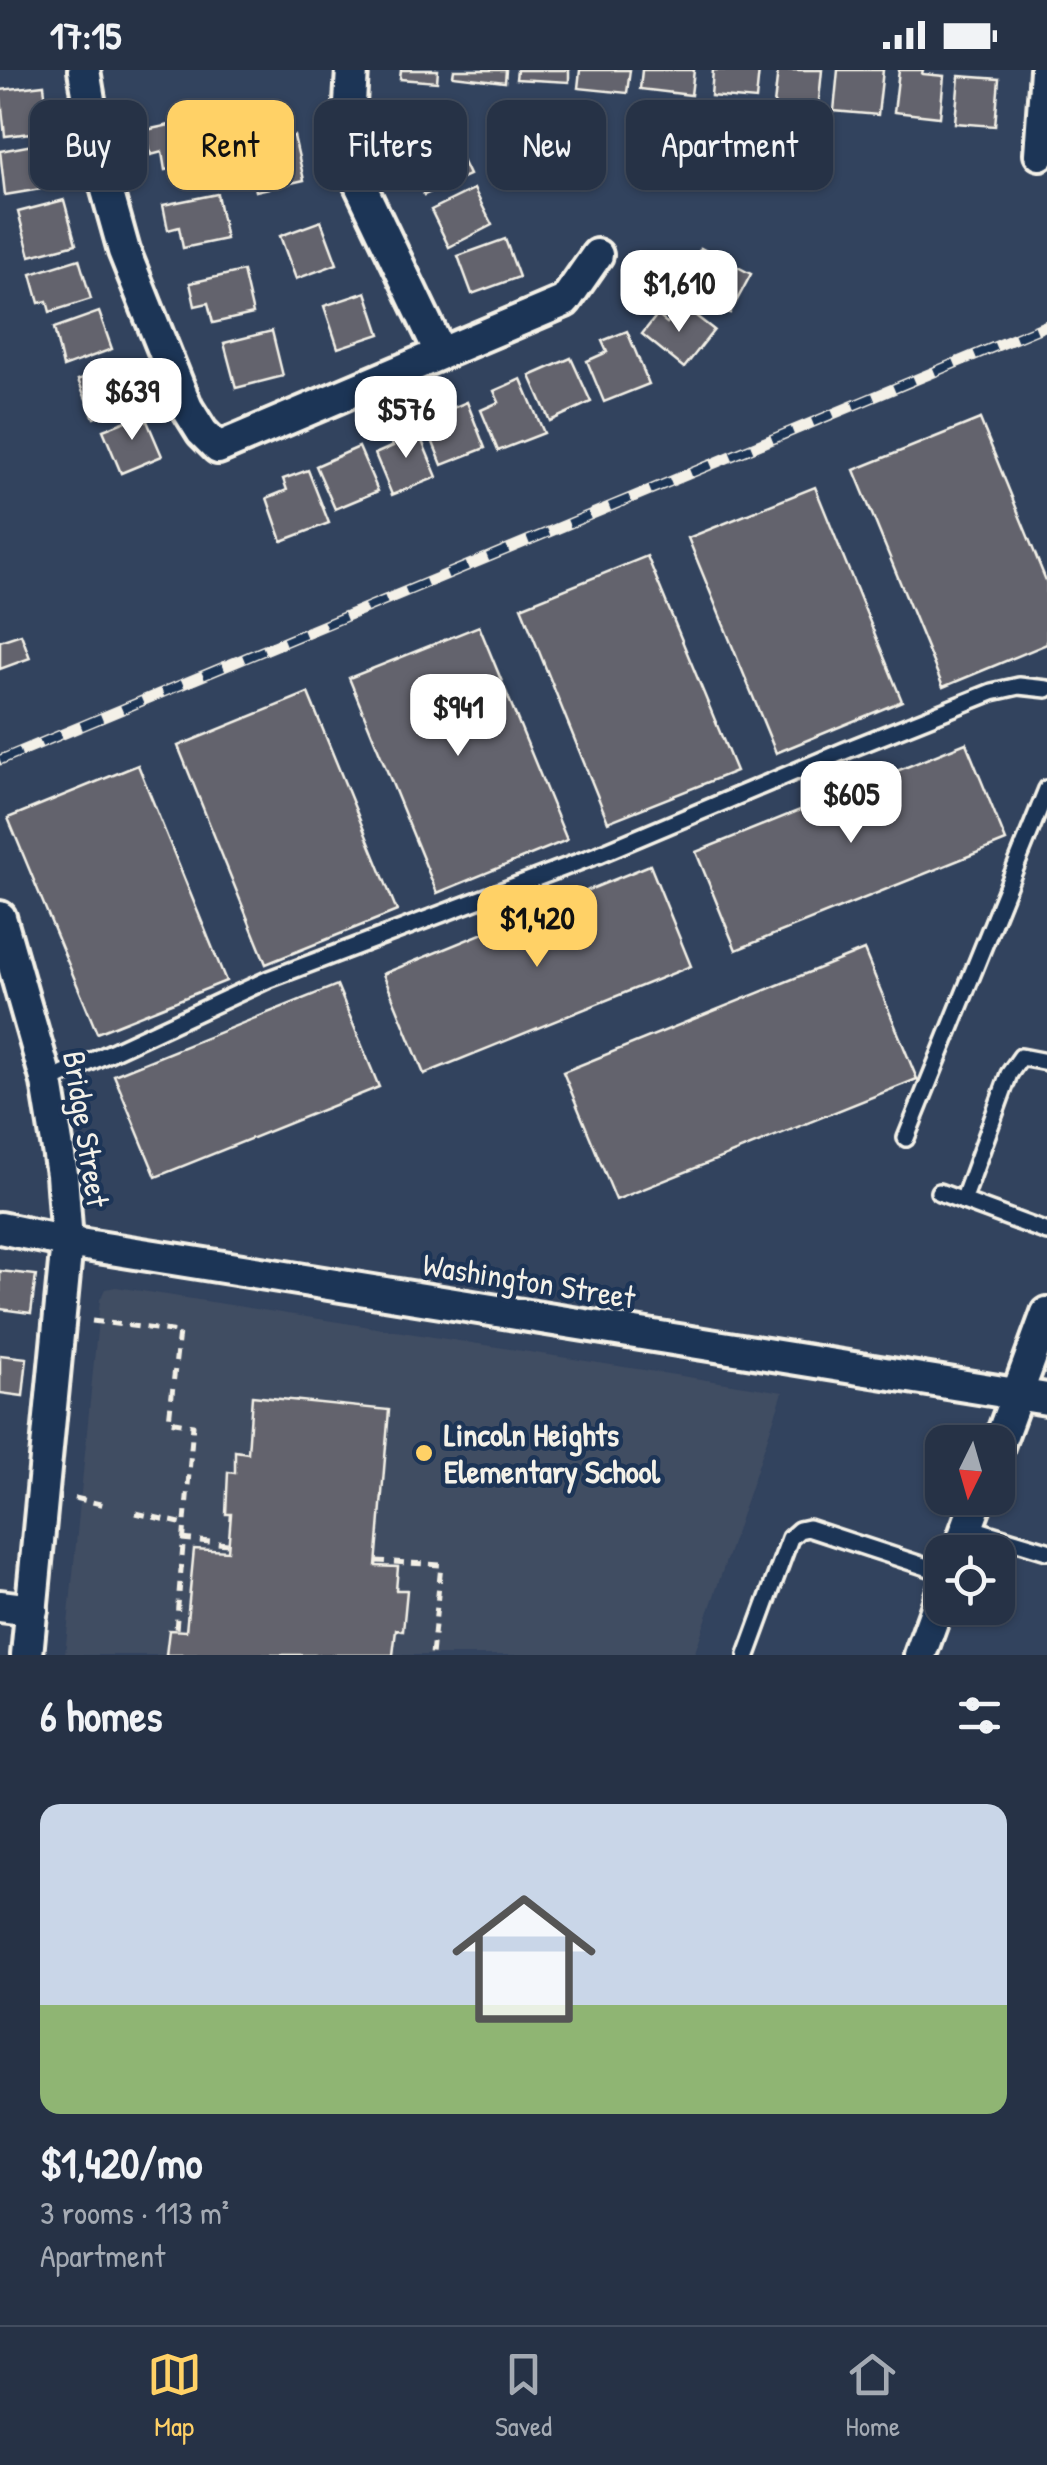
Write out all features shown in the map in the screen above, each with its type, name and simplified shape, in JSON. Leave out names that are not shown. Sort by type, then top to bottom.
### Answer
[{"type":"street","points":[[84,70],[100,165],[124,251],[188,408],[202,432],[218,448],[564,301],[596,254]]},
{"type":"street","points":[[352,70],[348,136],[351,166],[440,352]]},
{"type":"street","points":[[1040,154],[1046,70]]},
{"type":"street","name":"Bridge Street","points":[[0,917],[48,1082],[62,1174],[67,1242],[28,1655]]},
{"type":"street","name":"Washington Street","points":[[0,1228],[67,1242],[1032,1396]]},
{"type":"street","points":[[1012,1425],[1032,1396],[1047,1312]]},
{"type":"street","points":[[0,1606],[32,1610]]},
{"type":"street","points":[[925,1654],[933,1625]]},
{"type":"lane","points":[[48,1082],[269,979],[597,856],[936,714],[1018,686],[1047,689]]},
{"type":"lane","points":[[906,1138],[1047,789]]},
{"type":"lane","points":[[963,1200],[1008,1074],[1021,1057],[1047,1062]]},
{"type":"lane","points":[[939,1192],[1047,1232]]},
{"type":"lane","points":[[747,1655],[790,1538],[799,1530],[808,1528],[925,1566]]},
{"type":"lane","points":[[1015,1547],[1047,1551]]},
{"type":"path","points":[[92,1321],[178,1332],[170,1421],[193,1425],[176,1630]]},
{"type":"path","points":[[75,1498],[109,1506]]},
{"type":"path","points":[[136,1512],[184,1524]]},
{"type":"path","points":[[182,1539],[228,1544]]},
{"type":"path","points":[[376,1561],[441,1565],[432,1655]]},
{"type":"shaded area","name":"Lincoln Heights Elementary School","points":[[116,1287],[783,1392],[694,1655],[65,1655],[100,1300],[105,1289]]},
{"type":"building","points":[[401,70],[438,70],[437,82],[400,79]]},
{"type":"building","points":[[454,70],[506,70],[505,82],[453,76]]},
{"type":"building","points":[[517,70],[569,70],[569,82],[516,79]]},
{"type":"building","points":[[580,70],[630,70],[627,93],[578,88]]},
{"type":"building","points":[[642,70],[694,70],[691,95],[640,89]]},
{"type":"building","points":[[713,70],[759,70],[756,100],[711,96]]},
{"type":"building","points":[[778,70],[822,70],[819,100],[775,100]]},
{"type":"building","points":[[838,70],[883,70],[878,115],[834,111]]},
{"type":"building","points":[[899,70],[923,70],[922,74],[944,76],[940,117],[894,112]]},
{"type":"building","points":[[959,76],[999,79],[995,126],[955,123]]},
{"type":"building","points":[[44,85],[46,100],[30,100],[30,133],[5,136],[0,90]]},
{"type":"building","points":[[167,126],[167,170],[162,152],[151,155],[147,130]]},
{"type":"building","points":[[294,136],[304,180],[294,182]]},
{"type":"building","points":[[30,145],[30,190],[35,190],[5,195],[0,151]]},
{"type":"building","points":[[474,189],[492,225],[449,247],[431,210]]},
{"type":"building","points":[[217,194],[226,239],[183,248],[179,227],[168,230],[163,205]]},
{"type":"building","points":[[64,200],[76,244],[30,256],[18,212]]},
{"type":"building","points":[[321,221],[337,264],[296,279],[280,236]]},
{"type":"building","points":[[505,239],[519,277],[472,294],[458,256]]},
{"type":"building","points":[[701,248],[751,274],[730,313],[689,292],[698,274],[689,269]]},
{"type":"building","points":[[79,259],[91,299],[50,312],[47,301],[39,303],[31,274]]},
{"type":"building","points":[[243,271],[253,314],[213,323],[208,303],[195,306],[190,283]]},
{"type":"building","points":[[366,292],[380,334],[338,348],[324,306]]},
{"type":"building","points":[[682,305],[714,330],[684,368],[642,334],[657,315],[667,323]]},
{"type":"building","points":[[99,312],[112,349],[63,367],[54,328]]},
{"type":"building","points":[[272,331],[283,376],[236,388],[224,343]]},
{"type":"building","points":[[627,331],[649,384],[604,402],[587,361],[607,352],[602,341]]},
{"type":"building","points":[[571,358],[591,402],[550,421],[530,376]]},
{"type":"building","points":[[121,363],[136,401],[94,418],[78,380]]},
{"type":"building","points":[[521,379],[544,433],[498,451],[481,410],[499,402],[494,391]]},
{"type":"building","points":[[467,402],[485,448],[442,465],[424,420]]},
{"type":"building","points":[[144,414],[162,456],[121,473],[103,430]]},
{"type":"building","points":[[980,419],[1047,583],[1047,644],[943,687],[854,470]]},
{"type":"building","points":[[415,424],[437,477],[392,495],[375,454],[393,446],[388,434]]},
{"type":"building","points":[[359,447],[378,491],[335,509],[316,466]]},
{"type":"building","points":[[308,470],[329,523],[282,541],[267,498],[287,490],[283,479]]},
{"type":"building","points":[[815,487],[902,701],[776,753],[688,538]]},
{"type":"building","points":[[647,556],[736,771],[608,822],[521,607]]},
{"type":"building","points":[[479,626],[567,840],[437,893],[349,678]]},
{"type":"building","points":[[21,634],[30,658],[0,669],[0,641]]},
{"type":"building","points":[[308,693],[397,911],[266,964],[178,746]]},
{"type":"building","points":[[966,743],[1006,841],[736,950],[696,852]]},
{"type":"building","points":[[138,765],[226,981],[97,1033],[8,818]]},
{"type":"building","points":[[650,865],[691,966],[424,1074],[383,974]]},
{"type":"building","points":[[864,950],[917,1079],[616,1200],[563,1072]]},
{"type":"building","points":[[337,985],[379,1087],[156,1177],[114,1075]]},
{"type":"building","points":[[0,1271],[36,1275],[31,1313],[0,1309]]},
{"type":"building","points":[[0,1355],[27,1358],[23,1396],[0,1393]]},
{"type":"building","name":"Lincoln Heights Elementary School","points":[[252,1396],[389,1410],[376,1566],[398,1567],[396,1590],[407,1590],[403,1631],[396,1630],[393,1655],[166,1655],[169,1630],[186,1631],[194,1549],[228,1551],[228,1472],[235,1473],[235,1451],[248,1453]]},
{"type":"railway","points":[[0,760],[1047,325]]},
{"type":"place","name":"Lincoln Heights Elementary School","points":[[424,1453]]}]
